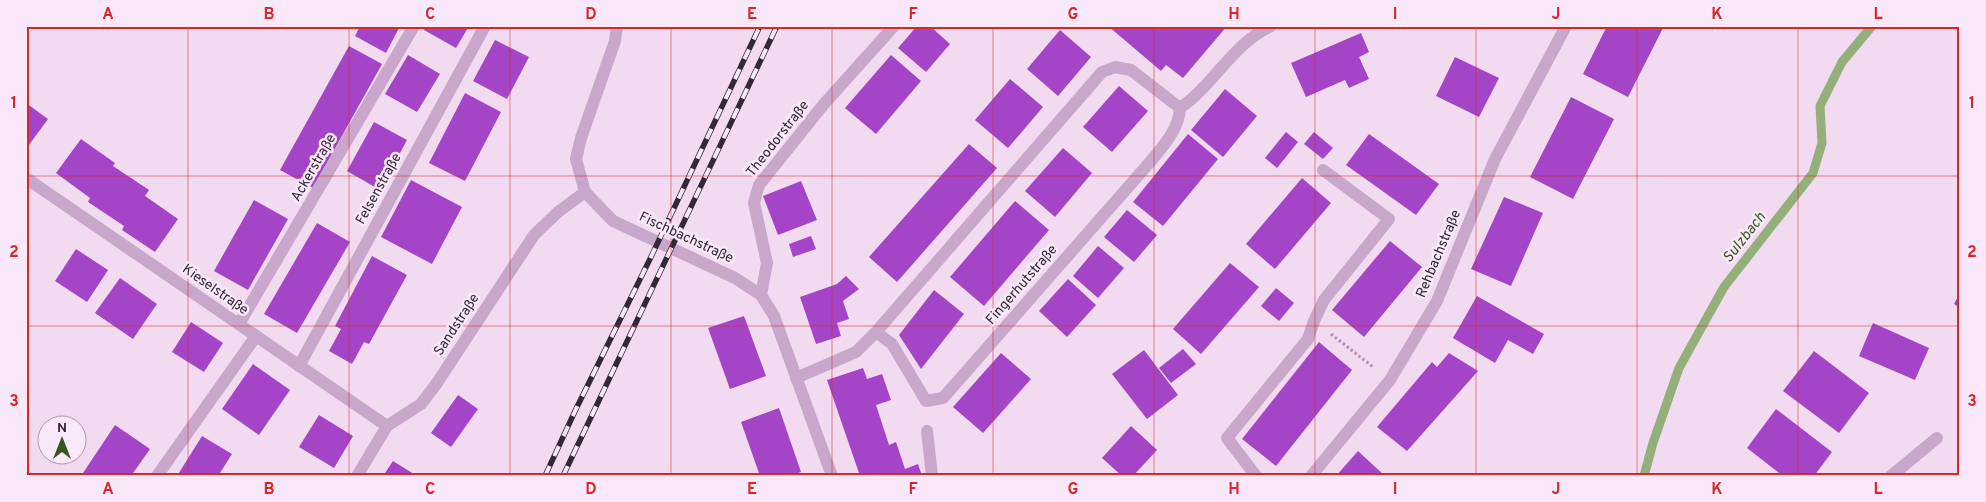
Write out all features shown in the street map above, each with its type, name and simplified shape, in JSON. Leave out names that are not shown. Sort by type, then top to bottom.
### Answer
[{"type":"street","name":"Ackerstraße","points":[[239,324],[414,26]]},
{"type":"street","name":"Felsenstraße","points":[[299,366],[485,26]]},
{"type":"street","name":"Fischbachstraße","points":[[617,26],[615,41],[581,138],[576,159],[585,192],[613,221],[735,278],[761,295],[774,316],[832,476]]},
{"type":"street","name":"Theodorstraße","points":[[761,295],[767,262],[754,203],[759,185],[824,104],[894,26]]},
{"type":"street","points":[[796,378],[856,352],[876,332],[1102,72],[1115,67],[1131,70],[1180,108],[1192,99],[1236,50],[1271,26]]},
{"type":"street","name":"Rehbachstraße","points":[[1311,476],[1390,380],[1437,301],[1495,159],[1566,26]]},
{"type":"street","name":"Fingerhutstraße","points":[[876,332],[892,344],[926,401],[943,398],[1151,161],[1175,130],[1180,108]]},
{"type":"street","points":[[1256,476],[1226,438],[1308,339],[1324,300],[1389,219],[1323,170]]},
{"type":"street","name":"Kieselstraße","points":[[26,178],[387,426]]},
{"type":"street","name":"Sandstraße","points":[[357,476],[387,426],[420,404],[445,372],[534,235],[558,212],[585,192]]},
{"type":"street","points":[[157,476],[256,336]]},
{"type":"street","points":[[927,431],[932,476]]},
{"type":"street","points":[[1891,476],[1937,438]]},
{"type":"path","points":[[1314,321],[1390,380]]},
{"type":"building","points":[[360,26],[400,26],[386,53],[355,36]]},
{"type":"building","points":[[426,26],[469,26],[456,48],[424,30]]},
{"type":"building","points":[[917,26],[930,26],[950,44],[926,72],[898,48]]},
{"type":"building","points":[[1108,26],[1227,26],[1183,78],[1166,65],[1161,71]]},
{"type":"building","points":[[1607,26],[1664,26],[1628,97],[1583,74]]},
{"type":"building","points":[[1060,30],[1091,57],[1058,96],[1027,69]]},
{"type":"building","points":[[1361,33],[1369,52],[1359,57],[1369,79],[1349,88],[1345,80],[1306,97],[1291,63]]},
{"type":"building","points":[[495,40],[529,57],[507,99],[473,81]]},
{"type":"building","points":[[349,46],[382,64],[313,188],[280,170]]},
{"type":"building","points":[[408,55],[440,74],[417,112],[385,94]]},
{"type":"building","points":[[891,55],[921,81],[876,134],[845,108]]},
{"type":"building","points":[[1455,57],[1499,78],[1479,117],[1436,96]]},
{"type":"building","points":[[1010,79],[1043,107],[1008,148],[975,120]]},
{"type":"building","points":[[1119,86],[1148,111],[1112,152],[1083,127]]},
{"type":"building","points":[[1225,89],[1257,116],[1223,157],[1191,130]]},
{"type":"building","points":[[465,93],[501,112],[465,181],[429,163]]},
{"type":"building","points":[[1571,97],[1614,119],[1573,199],[1530,177]]},
{"type":"building","points":[[26,103],[48,119],[26,149]]},
{"type":"building","points":[[374,122],[407,140],[380,190],[347,171]]},
{"type":"building","points":[[1286,132],[1298,142],[1277,168],[1265,158]]},
{"type":"building","points":[[1314,132],[1333,148],[1323,159],[1304,144]]},
{"type":"building","points":[[1188,134],[1218,159],[1163,226],[1133,202]]},
{"type":"building","points":[[1369,134],[1439,184],[1416,215],[1346,165]]},
{"type":"building","points":[[81,139],[115,163],[113,166],[149,190],[145,196],[178,219],[155,252],[122,230],[124,226],[88,202],[90,198],[56,173]]},
{"type":"building","points":[[969,144],[997,168],[897,282],[869,257]]},
{"type":"building","points":[[1063,148],[1092,173],[1055,217],[1025,191]]},
{"type":"building","points":[[1302,178],[1331,203],[1275,269],[1246,244]]},
{"type":"building","points":[[411,180],[462,207],[432,264],[381,237]]},
{"type":"building","points":[[801,181],[817,220],[778,235],[763,196]]},
{"type":"building","points":[[1504,197],[1543,213],[1511,286],[1471,269]]},
{"type":"building","points":[[254,200],[288,219],[248,290],[214,271]]},
{"type":"building","points":[[1015,201],[1049,230],[984,306],[950,277]]},
{"type":"building","points":[[1127,210],[1157,235],[1134,262],[1104,237]]},
{"type":"building","points":[[317,223],[350,242],[297,333],[264,314]]},
{"type":"building","points":[[811,236],[816,249],[793,257],[789,244]]},
{"type":"building","points":[[1390,241],[1422,267],[1364,337],[1332,310]]},
{"type":"building","points":[[1098,246],[1124,268],[1098,298],[1073,276]]},
{"type":"building","points":[[76,249],[108,270],[87,302],[55,281]]},
{"type":"building","points":[[372,256],[407,275],[369,344],[364,342],[352,364],[329,351],[341,329],[335,326]]},
{"type":"building","points":[[1230,263],[1259,287],[1201,354],[1173,329]]},
{"type":"building","points":[[846,276],[859,289],[843,301],[849,319],[837,323],[841,336],[816,344],[800,297],[837,284]]},
{"type":"building","points":[[120,278],[157,304],[133,339],[95,313]]},
{"type":"building","points":[[1068,279],[1096,305],[1067,337],[1039,311]]},
{"type":"building","points":[[1276,288],[1294,303],[1279,321],[1261,306]]},
{"type":"building","points":[[934,290],[964,314],[921,369],[899,335]]},
{"type":"building","points":[[1960,293],[1960,308],[1954,304]]},
{"type":"building","points":[[1477,296],[1544,334],[1533,354],[1508,340],[1495,363],[1453,338]]},
{"type":"building","points":[[744,316],[766,376],[730,389],[708,328]]},
{"type":"building","points":[[191,322],[223,343],[204,372],[172,352]]},
{"type":"building","points":[[1873,323],[1929,348],[1915,380],[1859,356]]},
{"type":"building","points":[[1319,342],[1352,370],[1276,466],[1242,439]]},
{"type":"building","points":[[1183,349],[1196,364],[1171,383],[1159,368]]},
{"type":"building","points":[[1144,350],[1178,395],[1147,419],[1112,374]]},
{"type":"building","points":[[1814,351],[1869,393],[1839,433],[1783,391]]},
{"type":"building","points":[[1001,353],[1031,379],[983,433],[953,407]]},
{"type":"building","points":[[1449,353],[1478,371],[1407,451],[1377,427],[1432,362],[1437,367]]},
{"type":"building","points":[[253,364],[290,390],[259,435],[222,409]]},
{"type":"building","points":[[863,368],[867,379],[882,374],[891,400],[876,405],[889,445],[896,442],[905,469],[918,464],[922,476],[860,476],[827,380]]},
{"type":"building","points":[[458,395],[478,409],[451,447],[431,433]]},
{"type":"building","points":[[779,408],[801,472],[789,476],[760,476],[741,422]]},
{"type":"building","points":[[1776,409],[1832,452],[1814,476],[1783,476],[1747,448]]},
{"type":"building","points":[[319,415],[353,436],[334,468],[299,447]]},
{"type":"building","points":[[115,425],[150,449],[131,476],[81,476]]},
{"type":"building","points":[[1131,426],[1157,450],[1133,476],[1122,476],[1102,458]]},
{"type":"building","points":[[202,436],[232,454],[218,476],[177,476]]},
{"type":"building","points":[[1358,451],[1385,476],[1336,476]]},
{"type":"building","points":[[393,461],[417,476],[383,476]]},
{"type":"waterway","name":"Sulzbach","points":[[1644,476],[1653,443],[1679,368],[1724,287],[1813,173],[1822,143],[1820,106],[1842,62],[1872,26]]},
{"type":"railway","points":[[545,476],[760,26]]},
{"type":"railway","points":[[563,476],[777,26]]}]
